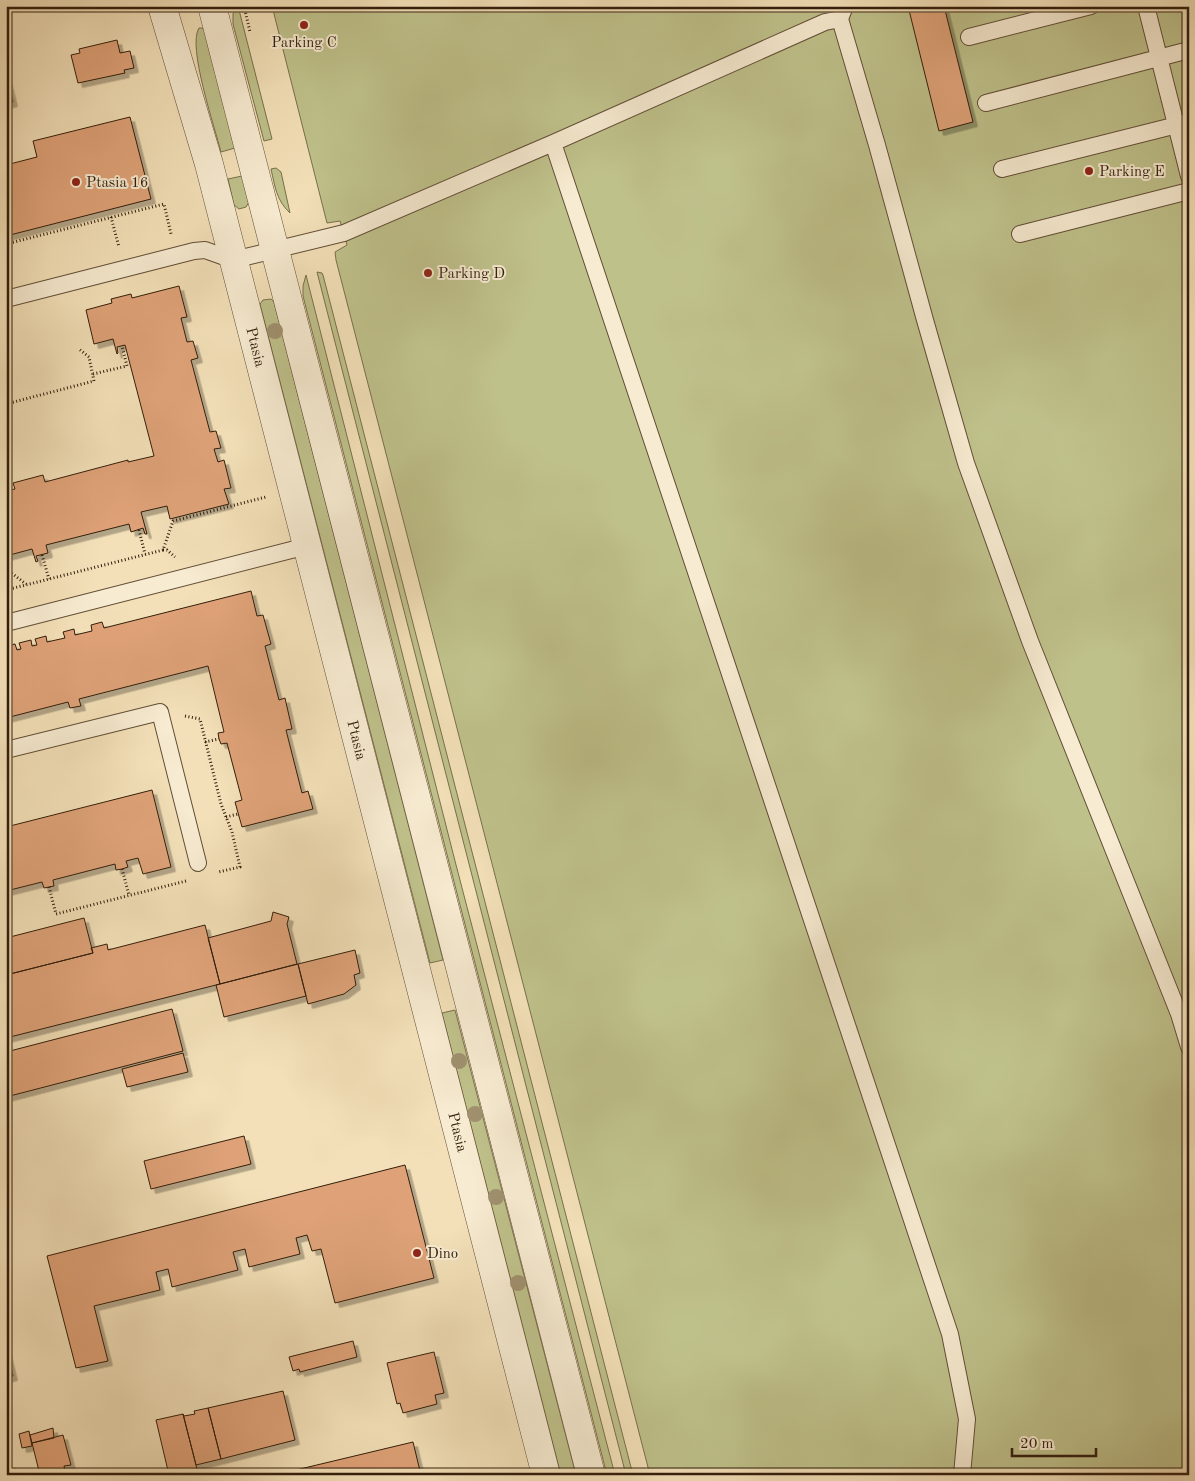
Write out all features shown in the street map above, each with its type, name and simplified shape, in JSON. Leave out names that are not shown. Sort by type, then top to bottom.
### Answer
[{"type":"street","name":"Ptasia","points":[[162,6],[193,108],[234,260],[546,1475]]},
{"type":"street","points":[[212,6],[591,1475]]},
{"type":"lane","points":[[969,37],[1091,6]]},
{"type":"lane","points":[[1146,6],[1159,58],[1182,123],[1189,176]]},
{"type":"lane","points":[[6,299],[194,251],[205,250],[234,260],[344,233],[553,143],[825,22],[843,12],[877,145],[966,463],[1030,641],[1179,1014],[1189,1047]]},
{"type":"lane","points":[[986,103],[1189,50]]},
{"type":"lane","points":[[1002,169],[1182,123]]},
{"type":"lane","points":[[553,143],[950,1334],[967,1419],[962,1475]]},
{"type":"lane","points":[[1020,234],[1189,191]]},
{"type":"lane","points":[[6,623],[307,546]]},
{"type":"lane","points":[[6,750],[160,712],[198,862]]},
{"type":"path","points":[[6,244],[164,204],[171,234]]},
{"type":"path","points":[[111,217],[119,247]]},
{"type":"path","points":[[93,374],[127,366],[122,346]]},
{"type":"path","points":[[6,404],[94,382],[89,357],[79,349]]},
{"type":"path","points":[[7,588],[163,550],[175,519],[269,496]]},
{"type":"path","points":[[138,530],[145,554]]},
{"type":"path","points":[[42,554],[48,579]]},
{"type":"path","points":[[6,569],[27,584]]},
{"type":"path","points":[[205,742],[219,739]]},
{"type":"path","points":[[226,817],[238,814]]},
{"type":"path","points":[[122,868],[129,895]]},
{"type":"green space","points":[[237,6],[272,139],[264,141],[233,24],[233,14]]},
{"type":"green space","points":[[272,6],[1189,6],[1189,1468],[1180,1475],[650,1475],[336,260],[335,252],[347,245],[340,221],[327,223]]},
{"type":"green space","points":[[199,28],[205,31],[235,148],[221,152],[199,69],[196,38]]},
{"type":"green space","points":[[276,168],[281,172],[290,213],[285,208],[277,192],[271,169]]},
{"type":"green space","points":[[242,176],[249,202],[246,207],[239,209],[234,205],[228,179]]},
{"type":"green space","points":[[317,272],[323,275],[633,1475],[626,1475]]},
{"type":"green space","points":[[306,275],[455,861],[615,1475],[607,1475],[303,296]]},
{"type":"green space","points":[[271,299],[274,302],[443,960],[430,963],[260,304],[263,300]]},
{"type":"green space","points":[[455,1010],[576,1475],[561,1475],[442,1013]]},
{"type":"building","points":[[908,6],[944,6],[973,122],[939,131]]},
{"type":"building","points":[[117,40],[120,53],[130,51],[134,68],[124,70],[125,73],[78,83],[71,55],[80,53],[79,49]]},
{"type":"building","points":[[6,74],[13,102],[6,104]]},
{"type":"building","name":"Ptasia 16","points":[[130,117],[151,199],[6,236],[6,165],[37,157],[33,141]]},
{"type":"building","points":[[179,286],[187,317],[181,318],[187,342],[193,341],[198,358],[191,360],[210,432],[216,431],[221,448],[214,449],[218,462],[224,460],[231,488],[224,489],[229,504],[170,519],[167,506],[141,512],[147,534],[145,534],[143,528],[131,532],[129,524],[46,545],[48,553],[36,556],[38,561],[36,562],[32,549],[6,556],[6,491],[15,489],[13,483],[43,475],[45,482],[128,460],[128,462],[154,456],[125,345],[117,347],[117,354],[113,339],[94,344],[86,310],[112,303],[111,299],[131,294],[132,298]]},
{"type":"building","points":[[251,591],[257,616],[263,615],[271,644],[265,646],[279,700],[285,698],[292,729],[286,730],[302,793],[308,791],[313,809],[242,827],[235,802],[242,800],[227,743],[221,744],[219,739],[218,733],[224,732],[208,666],[79,699],[81,706],[70,708],[68,702],[6,718],[6,646],[15,644],[17,650],[21,649],[19,643],[31,640],[32,646],[37,645],[35,639],[46,636],[47,642],[65,638],[63,632],[74,629],[75,635],[92,631],[91,625],[102,622],[104,628]]},
{"type":"building","points":[[152,790],[171,867],[143,874],[138,858],[126,861],[128,867],[122,869],[116,870],[115,864],[53,880],[54,886],[44,888],[42,882],[6,891],[6,827]]},
{"type":"building","points":[[273,912],[289,917],[287,924],[297,964],[220,984],[208,938],[271,921]]},
{"type":"building","points":[[84,918],[93,953],[6,975],[6,938]]},
{"type":"building","points":[[205,925],[220,984],[6,1038],[6,975],[93,953],[91,948],[107,944],[108,950]]},
{"type":"building","points":[[355,950],[360,973],[354,975],[356,985],[344,994],[308,1004],[298,964]]},
{"type":"building","points":[[298,964],[306,996],[224,1017],[216,985]]},
{"type":"building","points":[[172,1009],[183,1051],[6,1097],[6,1052]]},
{"type":"building","points":[[183,1053],[188,1072],[127,1087],[122,1069]]},
{"type":"building","points":[[244,1136],[251,1164],[151,1189],[144,1161]]},
{"type":"building","points":[[405,1165],[434,1278],[335,1303],[321,1249],[312,1251],[307,1235],[296,1238],[300,1254],[249,1267],[245,1249],[233,1252],[238,1270],[172,1287],[168,1269],[156,1272],[160,1290],[94,1306],[108,1361],[76,1368],[47,1256]]},
{"type":"building","points":[[353,1341],[357,1357],[300,1372],[299,1369],[293,1371],[289,1357]]},
{"type":"building","points":[[6,1347],[13,1376],[6,1378]]},
{"type":"building","points":[[434,1352],[444,1393],[435,1395],[437,1404],[403,1413],[400,1403],[397,1404],[387,1363]]},
{"type":"building","points":[[283,1391],[295,1440],[221,1459],[208,1408]]},
{"type":"building","points":[[208,1408],[221,1459],[196,1465],[183,1414],[184,1416],[195,1414],[194,1411]]},
{"type":"building","points":[[183,1414],[198,1475],[169,1475],[156,1420]]},
{"type":"building","points":[[53,1428],[54,1438],[32,1443],[30,1435]]},
{"type":"building","points":[[29,1431],[32,1446],[22,1448],[19,1434]]},
{"type":"building","points":[[63,1435],[71,1465],[64,1466],[66,1475],[40,1475],[32,1443]]},
{"type":"building","points":[[413,1442],[421,1475],[275,1475]]},
{"type":"building","points":[[16,1469],[17,1475],[6,1475],[6,1471]]},
{"type":"place","name":"Parking C","points":[[304,25]]},
{"type":"place","name":"Parking E","points":[[1089,171]]},
{"type":"place","name":"Ptasia 16","points":[[76,182]]},
{"type":"place","name":"Parking D","points":[[428,273]]},
{"type":"place","name":"Dino","points":[[417,1253]]}]
